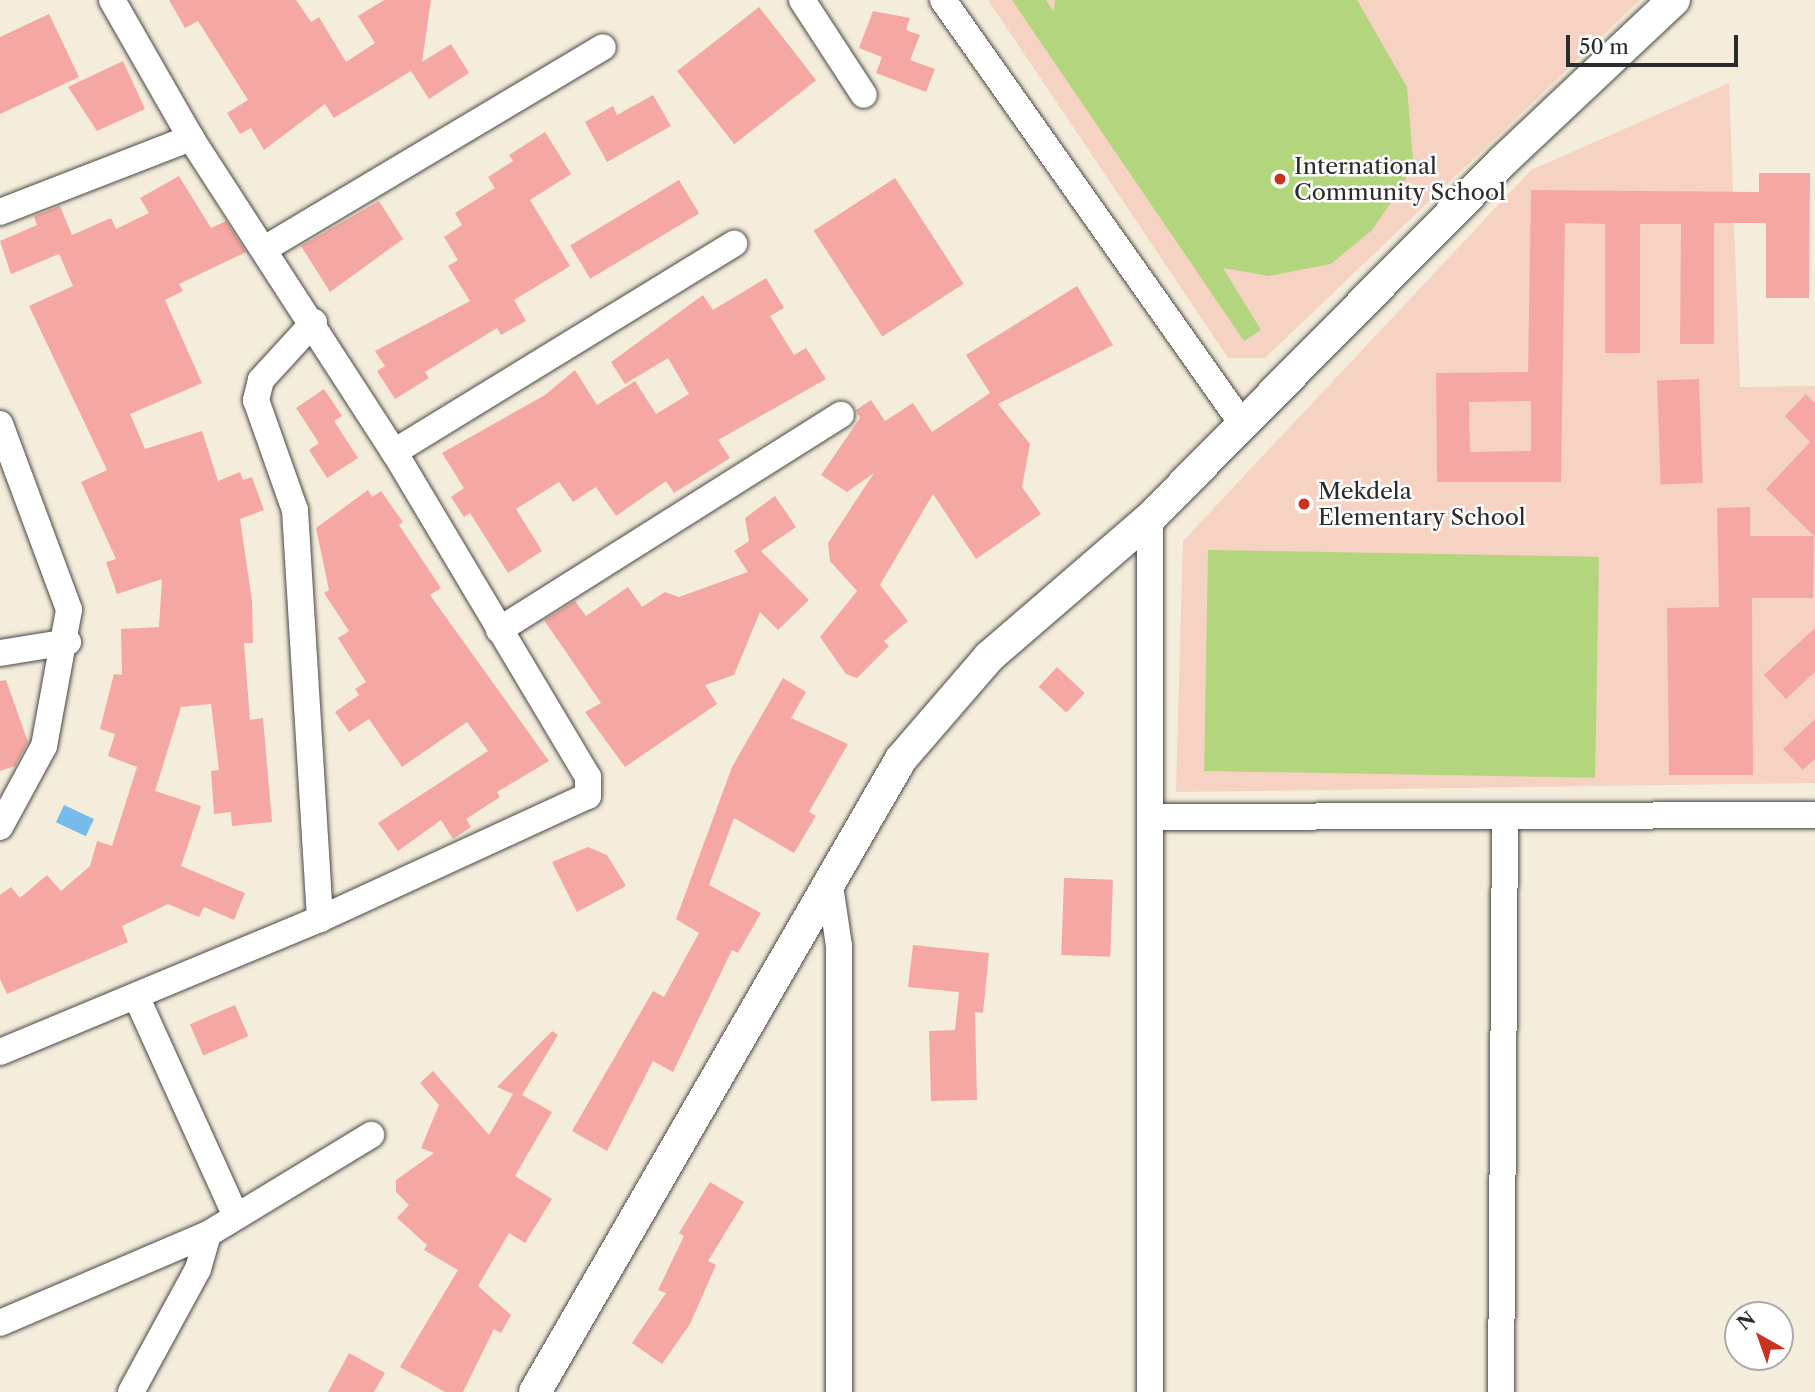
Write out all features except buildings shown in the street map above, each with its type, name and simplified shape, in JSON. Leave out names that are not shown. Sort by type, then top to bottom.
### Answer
[{"type":"street","points":[[0,1052],[320,919],[588,796],[588,777],[394,452],[314,322],[191,138],[112,0]]},
{"type":"street","points":[[802,0],[864,95]]},
{"type":"street","points":[[943,0],[1243,425]]},
{"type":"street","points":[[535,1392],[829,879],[901,759],[989,657],[1150,518],[1503,161],[1674,0]]},
{"type":"street","points":[[266,248],[603,47]]},
{"type":"street","points":[[0,212],[191,138]]},
{"type":"street","points":[[394,452],[734,244]]},
{"type":"street","points":[[314,322],[261,380],[256,400],[295,510],[320,919]]},
{"type":"street","points":[[499,630],[841,415]]},
{"type":"street","points":[[0,827],[44,746],[68,642],[69,610],[58,569],[1,428]]},
{"type":"street","points":[[1150,518],[1150,1392]]},
{"type":"street","points":[[0,653],[68,642]]},
{"type":"street","points":[[1150,817],[1815,815]]},
{"type":"street","points":[[1501,1392],[1505,818]]},
{"type":"street","points":[[829,879],[839,946],[839,1392]]},
{"type":"street","points":[[136,996],[236,1216]]},
{"type":"street","points":[[0,1323],[208,1234],[371,1135]]},
{"type":"street","points":[[131,1392],[198,1269],[208,1234]]},
{"type":"shaded area","name":"International Community School","points":[[988,0],[1640,0],[1265,358],[1228,358]]},
{"type":"shaded area","points":[[1729,83],[1740,387],[1815,386],[1815,783],[1176,792],[1183,541],[1531,170]]},
{"type":"green space","name":"International Community School","points":[[1012,0],[1046,0],[1054,12],[1055,0],[1357,0],[1407,87],[1413,160],[1403,185],[1372,230],[1331,264],[1269,276],[1223,268],[1261,330],[1244,341]]},
{"type":"green space","points":[[1208,550],[1599,557],[1595,778],[1204,771]]},
{"type":"water","points":[[64,805],[94,819],[86,836],[56,822]]},
{"type":"place","name":"International Community School","points":[[1280,179]]},
{"type":"place","name":"Mekdela Elementary School","points":[[1304,504]]}]
